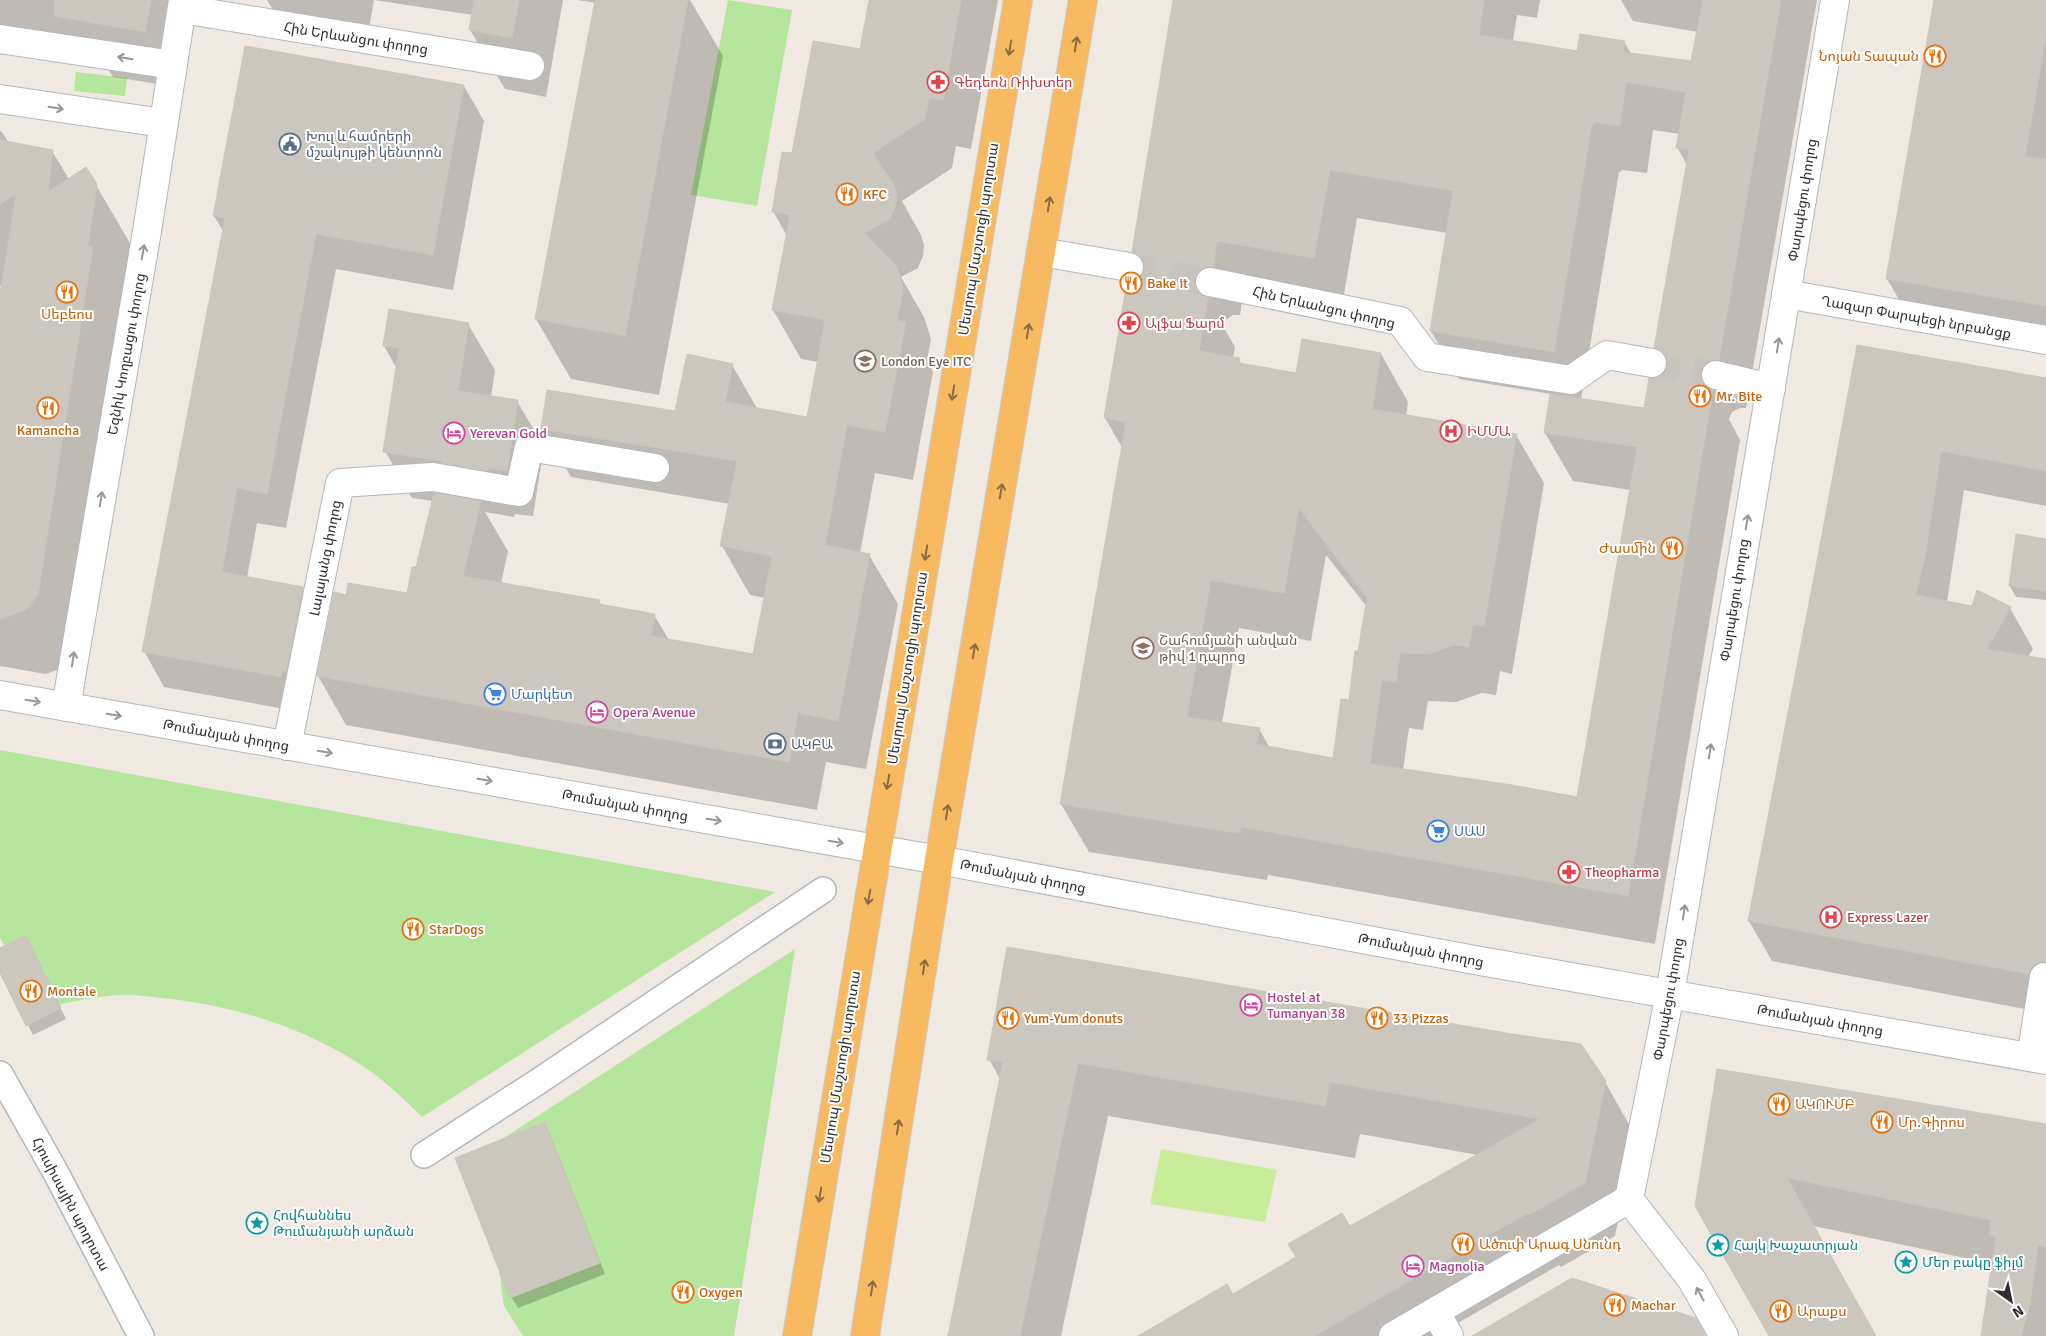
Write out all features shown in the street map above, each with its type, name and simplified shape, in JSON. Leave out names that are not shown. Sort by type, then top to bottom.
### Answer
[{"type":"highway","name":"Մեսրոպ Մաշտոցի պողոտա","points":[[797,1336],[1018,0]]},
{"type":"highway","points":[[865,1336],[940,860],[1083,0]]},
{"type":"street","name":"Փարպեցու փողոց","points":[[1629,1199],[1670,994],[1746,523],[1771,388],[1835,0]]},
{"type":"street","name":"Եզնիկ Կողբացու փողոց","points":[[66,707],[146,235],[182,5]]},
{"type":"street","name":"Հին Երևանցու փողոց","points":[[182,5],[530,66]]},
{"type":"street","points":[[0,39],[173,65]]},
{"type":"street","points":[[0,100],[163,123]]},
{"type":"street","points":[[1041,252],[1129,267]]},
{"type":"street","name":"Հին Երևանցու փողոց","points":[[1210,282],[1400,321],[1427,357],[1571,380],[1607,354],[1652,363]]},
{"type":"street","name":"Ղազար Փարպեցի նրբանցք","points":[[1786,294],[2046,340]]},
{"type":"street","points":[[1716,375],[1771,388]]},
{"type":"street","name":"Լալայանց փողոց","points":[[288,746],[340,483],[432,477],[519,492],[529,447],[655,468]]},
{"type":"street","name":"Թումանյան փողոց","points":[[0,695],[940,860],[1471,960],[2038,1058]]},
{"type":"street","points":[[424,1155],[536,1083],[823,890]]},
{"type":"street","points":[[2038,1058],[2044,977]]},
{"type":"street","name":"Հյուսիսային պողոտա","points":[[0,1074],[56,1174],[141,1336]]},
{"type":"street","points":[[1393,1336],[1629,1199],[1692,1280],[1724,1336]]},
{"type":"street","points":[[1436,1312],[1450,1336]]},
{"type":"green space","points":[[728,0],[792,10],[757,206],[691,195]]},
{"type":"green space","points":[[76,72],[127,78],[125,96],[74,91]]},
{"type":"green space","points":[[0,750],[775,892],[422,1117],[399,1094],[373,1073],[333,1048],[286,1027],[238,1012],[187,1001],[128,995],[106,996],[39,1010],[0,938]]},
{"type":"green space","points":[[795,949],[734,1336],[523,1336],[504,1306],[498,1263],[462,1165]]},
{"type":"green space","points":[[1161,1149],[1277,1170],[1265,1222],[1150,1204]]},
{"type":"building","points":[[55,0],[151,0],[145,32],[54,16]]},
{"type":"building","points":[[474,0],[519,0],[512,38],[469,30]]},
{"type":"building","points":[[595,0],[688,0],[625,336],[535,319]]},
{"type":"building","points":[[869,0],[961,0],[943,100],[929,98],[925,119],[873,153],[894,185],[897,195],[890,219],[864,233],[897,267],[903,290],[897,320],[906,322],[885,432],[847,425],[825,545],[870,554],[838,721],[798,713],[789,762],[317,676],[334,592],[346,595],[348,583],[407,593],[412,567],[416,567],[434,493],[481,501],[463,576],[600,600],[599,604],[655,614],[651,636],[753,654],[772,556],[720,546],[737,461],[541,429],[547,390],[675,411],[687,354],[733,364],[725,402],[807,417],[825,320],[772,310],[790,215],[772,212],[782,152],[792,153],[813,41],[860,49]]},
{"type":"building","points":[[1173,0],[1484,0],[1479,35],[1577,51],[1580,34],[1625,41],[1623,52],[1691,61],[1703,0],[1781,0],[1719,360],[1712,360],[1705,364],[1701,372],[1701,379],[1705,386],[1713,390],[1628,896],[1241,827],[1240,833],[1216,830],[1060,804],[1126,422],[1104,418],[1127,282],[1134,282],[1141,277],[1144,269],[1143,261],[1139,255],[1132,252]],"holes":[[[1626,82],[1686,92],[1676,148],[1689,150],[1654,348],[1662,351],[1666,357],[1667,365],[1664,373],[1658,377],[1649,378],[1644,408],[1550,394],[1544,433],[1637,447],[1577,797],[1512,785],[1370,764],[1382,680],[1396,682],[1400,653],[1428,654],[1454,645],[1469,647],[1473,624],[1484,626],[1517,434],[1372,409],[1381,353],[1302,339],[1296,373],[1239,363],[1240,358],[1199,351],[1208,297],[1199,293],[1195,286],[1195,278],[1199,271],[1205,267],[1213,267],[1217,241],[1314,258],[1330,170],[1453,191],[1430,331],[1554,352],[1592,124],[1594,122],[1620,126]],[[1299,508],[1367,598],[1358,651],[1355,651],[1349,700],[1341,699],[1333,758],[1256,744],[1260,728],[1187,717],[1211,580],[1284,593]]]},
{"type":"building","points":[[1934,0],[2046,0],[2046,36],[2025,157],[2046,159],[2046,306],[1886,279]]},
{"type":"building","points":[[245,46],[464,85],[433,255],[316,234],[267,494],[237,488],[222,572],[303,587],[286,671],[282,670],[281,677],[142,652],[225,218],[213,216]]},
{"type":"building","points":[[0,140],[53,150],[48,192],[86,167],[97,184],[88,246],[93,247],[38,595],[26,610],[0,619],[0,294],[16,194],[0,204]]},
{"type":"building","points":[[389,309],[469,323],[458,391],[518,400],[507,471],[488,468],[488,471],[441,463],[442,461],[383,452],[399,348],[383,346]]},
{"type":"building","points":[[1857,345],[2046,378],[2046,471],[1941,451],[1926,551],[1916,595],[1972,606],[1977,590],[2011,607],[1987,649],[2046,659],[2046,962],[2039,962],[2032,967],[2029,974],[1748,921]]},
{"type":"building","points":[[2016,534],[2046,539],[2046,591],[2009,586]]},
{"type":"building","name":"Montale","points":[[26,935],[61,1008],[26,1026],[0,973],[0,948]]},
{"type":"building","points":[[1007,947],[1512,1034],[1581,1044],[1606,1081],[1585,1183],[1529,1215],[1528,1213],[1314,1336],[1138,1336],[1227,1284],[1233,1294],[1296,1257],[1288,1244],[1342,1213],[1350,1226],[1540,1119],[1330,1082],[1325,1106],[1078,1063],[1020,1336],[948,1336],[1003,1062],[987,1060]]},
{"type":"building","points":[[1717,1069],[2046,1124],[2046,1247],[2038,1245],[2030,1304],[2021,1336],[1981,1336],[1996,1236],[1989,1235],[1991,1220],[1787,1178],[1876,1336],[1769,1336],[1695,1206]]},
{"type":"building","points":[[545,1122],[600,1263],[510,1298],[455,1158]]},
{"type":"building","points":[[1572,1278],[1696,1318],[1706,1336],[1472,1336]]},
{"type":"tunnel","points":[[1129,267],[1210,282]]},
{"type":"tunnel","points":[[1652,363],[1716,375]]},
{"type":"place","name":"Նոյան Տապան","points":[[1935,56]]},
{"type":"place","name":"Գեդեոն Ռիխտեր","points":[[938,82]]},
{"type":"place","name":"Խուլ և համրերի մշակույթի կենտրոն","points":[[290,144]]},
{"type":"place","name":"KFC","points":[[847,194]]},
{"type":"place","name":"Bake it","points":[[1131,283]]},
{"type":"place","name":"Սեբեոս","points":[[67,292]]},
{"type":"place","name":"Ալֆա Ֆարմ","points":[[1129,323]]},
{"type":"place","name":"London Eye ITC","points":[[865,361]]},
{"type":"place","name":"Mr. Bite","points":[[1700,396]]},
{"type":"place","name":"Kamancha","points":[[48,408]]},
{"type":"place","name":"ԻՄՄԱ","points":[[1451,431]]},
{"type":"place","name":"Yerevan Gold","points":[[454,433]]},
{"type":"place","name":"Ժասմին","points":[[1672,548]]},
{"type":"place","name":"Շահումյանի անվան թիվ 1 դպրոց","points":[[1143,648]]},
{"type":"place","name":"Մարկետ","points":[[495,694]]},
{"type":"place","name":"Opera Avenue","points":[[597,712]]},
{"type":"place","name":"ԱԿԲԱ","points":[[775,744]]},
{"type":"place","name":"ՍԱՍ","points":[[1438,831]]},
{"type":"place","name":"Theopharma","points":[[1569,872]]},
{"type":"place","name":"Express Lazer","points":[[1831,917]]},
{"type":"place","name":"StarDogs","points":[[413,929]]},
{"type":"place","name":"Montale","points":[[31,991]]},
{"type":"place","name":"Hostel at Tumanyan 38","points":[[1251,1005]]},
{"type":"place","name":"Yum-Yum donuts","points":[[1008,1018]]},
{"type":"place","name":"33 Pizzas","points":[[1377,1018]]},
{"type":"place","name":"ԱԿՈՒՄԲ","points":[[1779,1104]]},
{"type":"place","name":"Մր.Գիրոս","points":[[1882,1122]]},
{"type":"place","name":"Հովհաննես Թումանյանի արձան","points":[[257,1223]]},
{"type":"place","name":"Ածուփ Արագ Սնունդ","points":[[1463,1244]]},
{"type":"place","name":"Հայկ Խաչատրյան","points":[[1718,1245]]},
{"type":"place","name":"Մեր բակը ֆիլմ","points":[[1906,1262]]},
{"type":"place","name":"Magnolia","points":[[1413,1266]]},
{"type":"place","name":"Oxygen","points":[[683,1292]]},
{"type":"place","name":"Machar","points":[[1615,1305]]},
{"type":"place","name":"Արաքս","points":[[1781,1311]]}]
